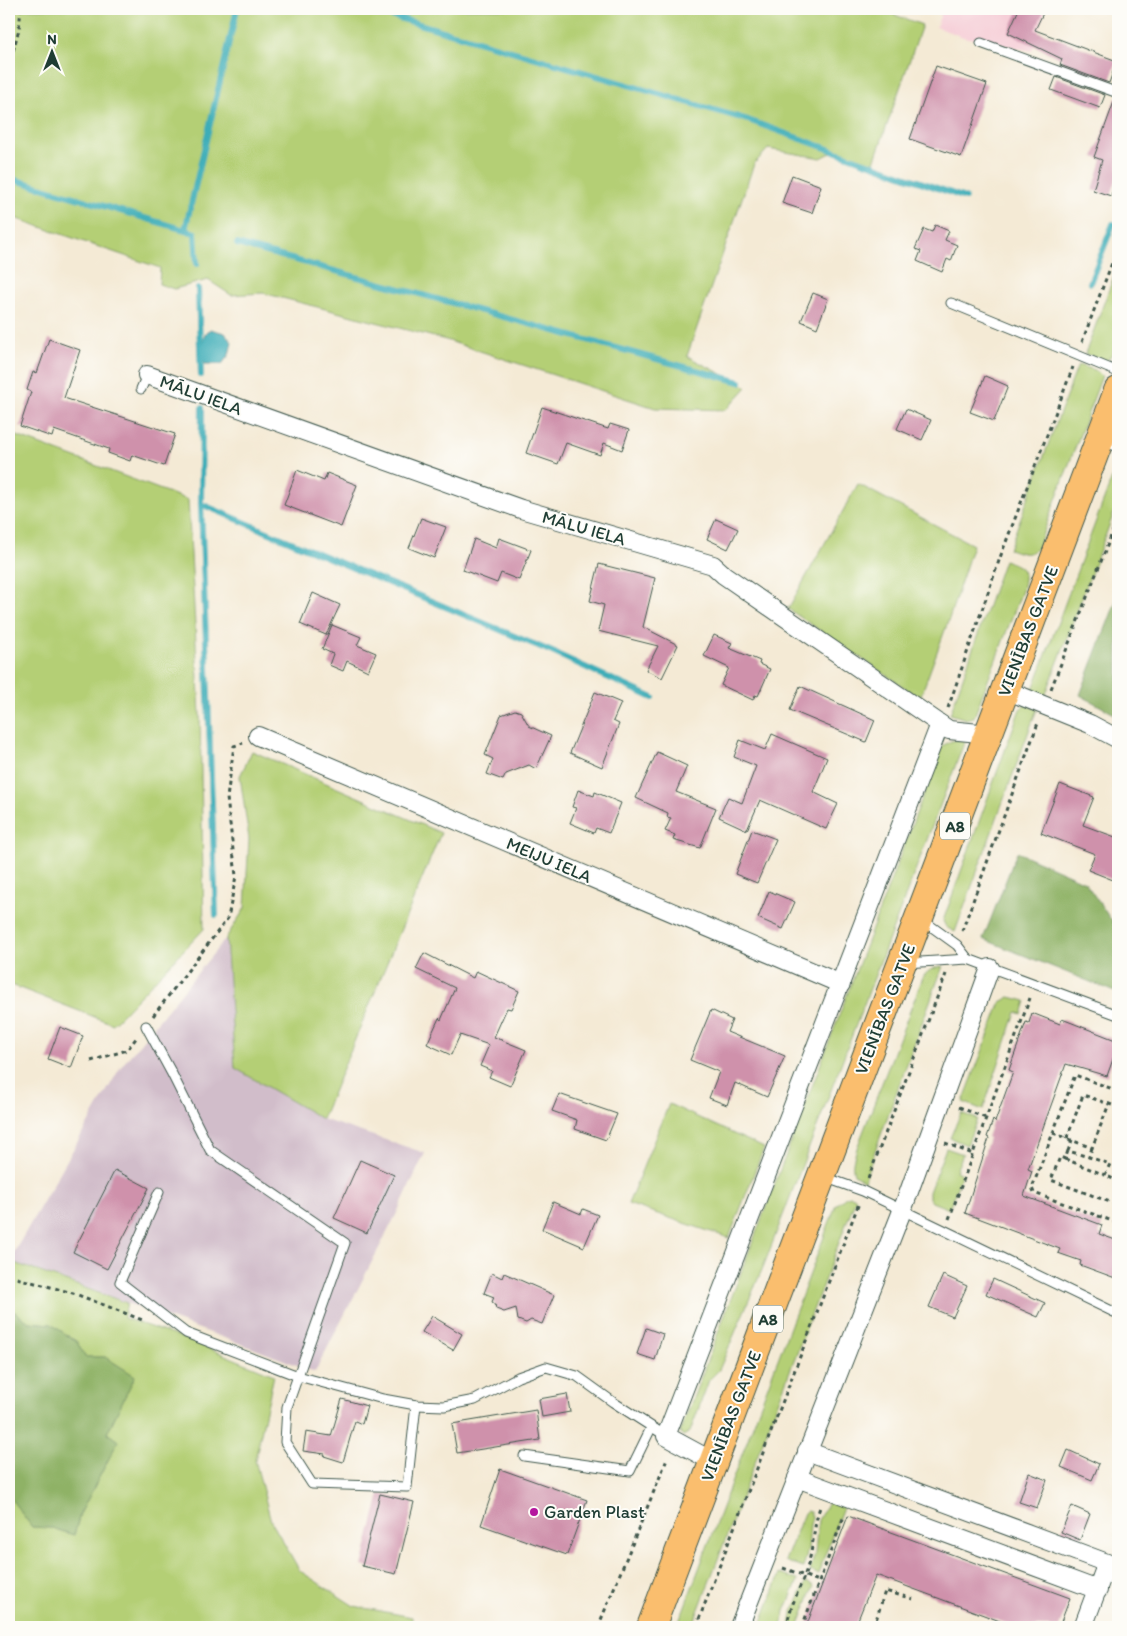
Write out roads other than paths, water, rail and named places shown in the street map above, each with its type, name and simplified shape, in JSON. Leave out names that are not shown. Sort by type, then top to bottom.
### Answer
[{"type":"highway","name":"VIENĪBAS GATVE","points":[[652,1627],[989,734],[1110,439],[1118,392]]},
{"type":"street","name":"MĀLU IELA","points":[[144,382],[521,509],[713,565],[731,580],[944,727],[989,734]]},
{"type":"street","points":[[1006,690],[1090,724],[1118,739]]},
{"type":"street","points":[[714,1462],[659,1432],[944,727]]},
{"type":"street","name":"MEIJU IELA","points":[[258,736],[841,984]]},
{"type":"street","points":[[739,1627],[902,1211],[990,968]]},
{"type":"street","points":[[807,1451],[1107,1563],[1083,1627]]},
{"type":"street","points":[[797,1478],[1098,1590]]},
{"type":"lane","points":[[981,43],[1118,93]]},
{"type":"lane","points":[[951,303],[1118,372]]},
{"type":"lane","points":[[920,917],[957,945],[968,959]]},
{"type":"lane","points":[[902,963],[968,959],[1118,1015]]},
{"type":"lane","points":[[146,1026],[210,1150],[345,1243],[287,1407],[285,1442],[312,1484],[407,1487],[416,1405]]},
{"type":"lane","points":[[822,1176],[863,1191],[1118,1314]]},
{"type":"lane","points":[[159,1192],[120,1282],[186,1333],[298,1376],[383,1399],[416,1405],[444,1406],[475,1400],[518,1377],[546,1367],[577,1376],[659,1432],[630,1471],[524,1456]]},
{"type":"water","points":[[210,329],[225,333],[232,342],[229,355],[222,364],[205,364],[198,355],[205,334]]},
{"type":"waterway","points":[[185,230],[237,9]]},
{"type":"waterway","points":[[368,9],[748,120],[965,198]]},
{"type":"waterway","points":[[9,178],[195,233],[197,264]]},
{"type":"waterway","points":[[1090,283],[1113,224]]},
{"type":"waterway","points":[[237,244],[740,382]]},
{"type":"waterway","points":[[198,289],[201,375]]},
{"type":"waterway","points":[[202,408],[201,504],[216,915]]},
{"type":"waterway","points":[[201,504],[550,651],[653,698]]},
{"type":"place","name":"Garden Plast","points":[[534,1512]]}]
